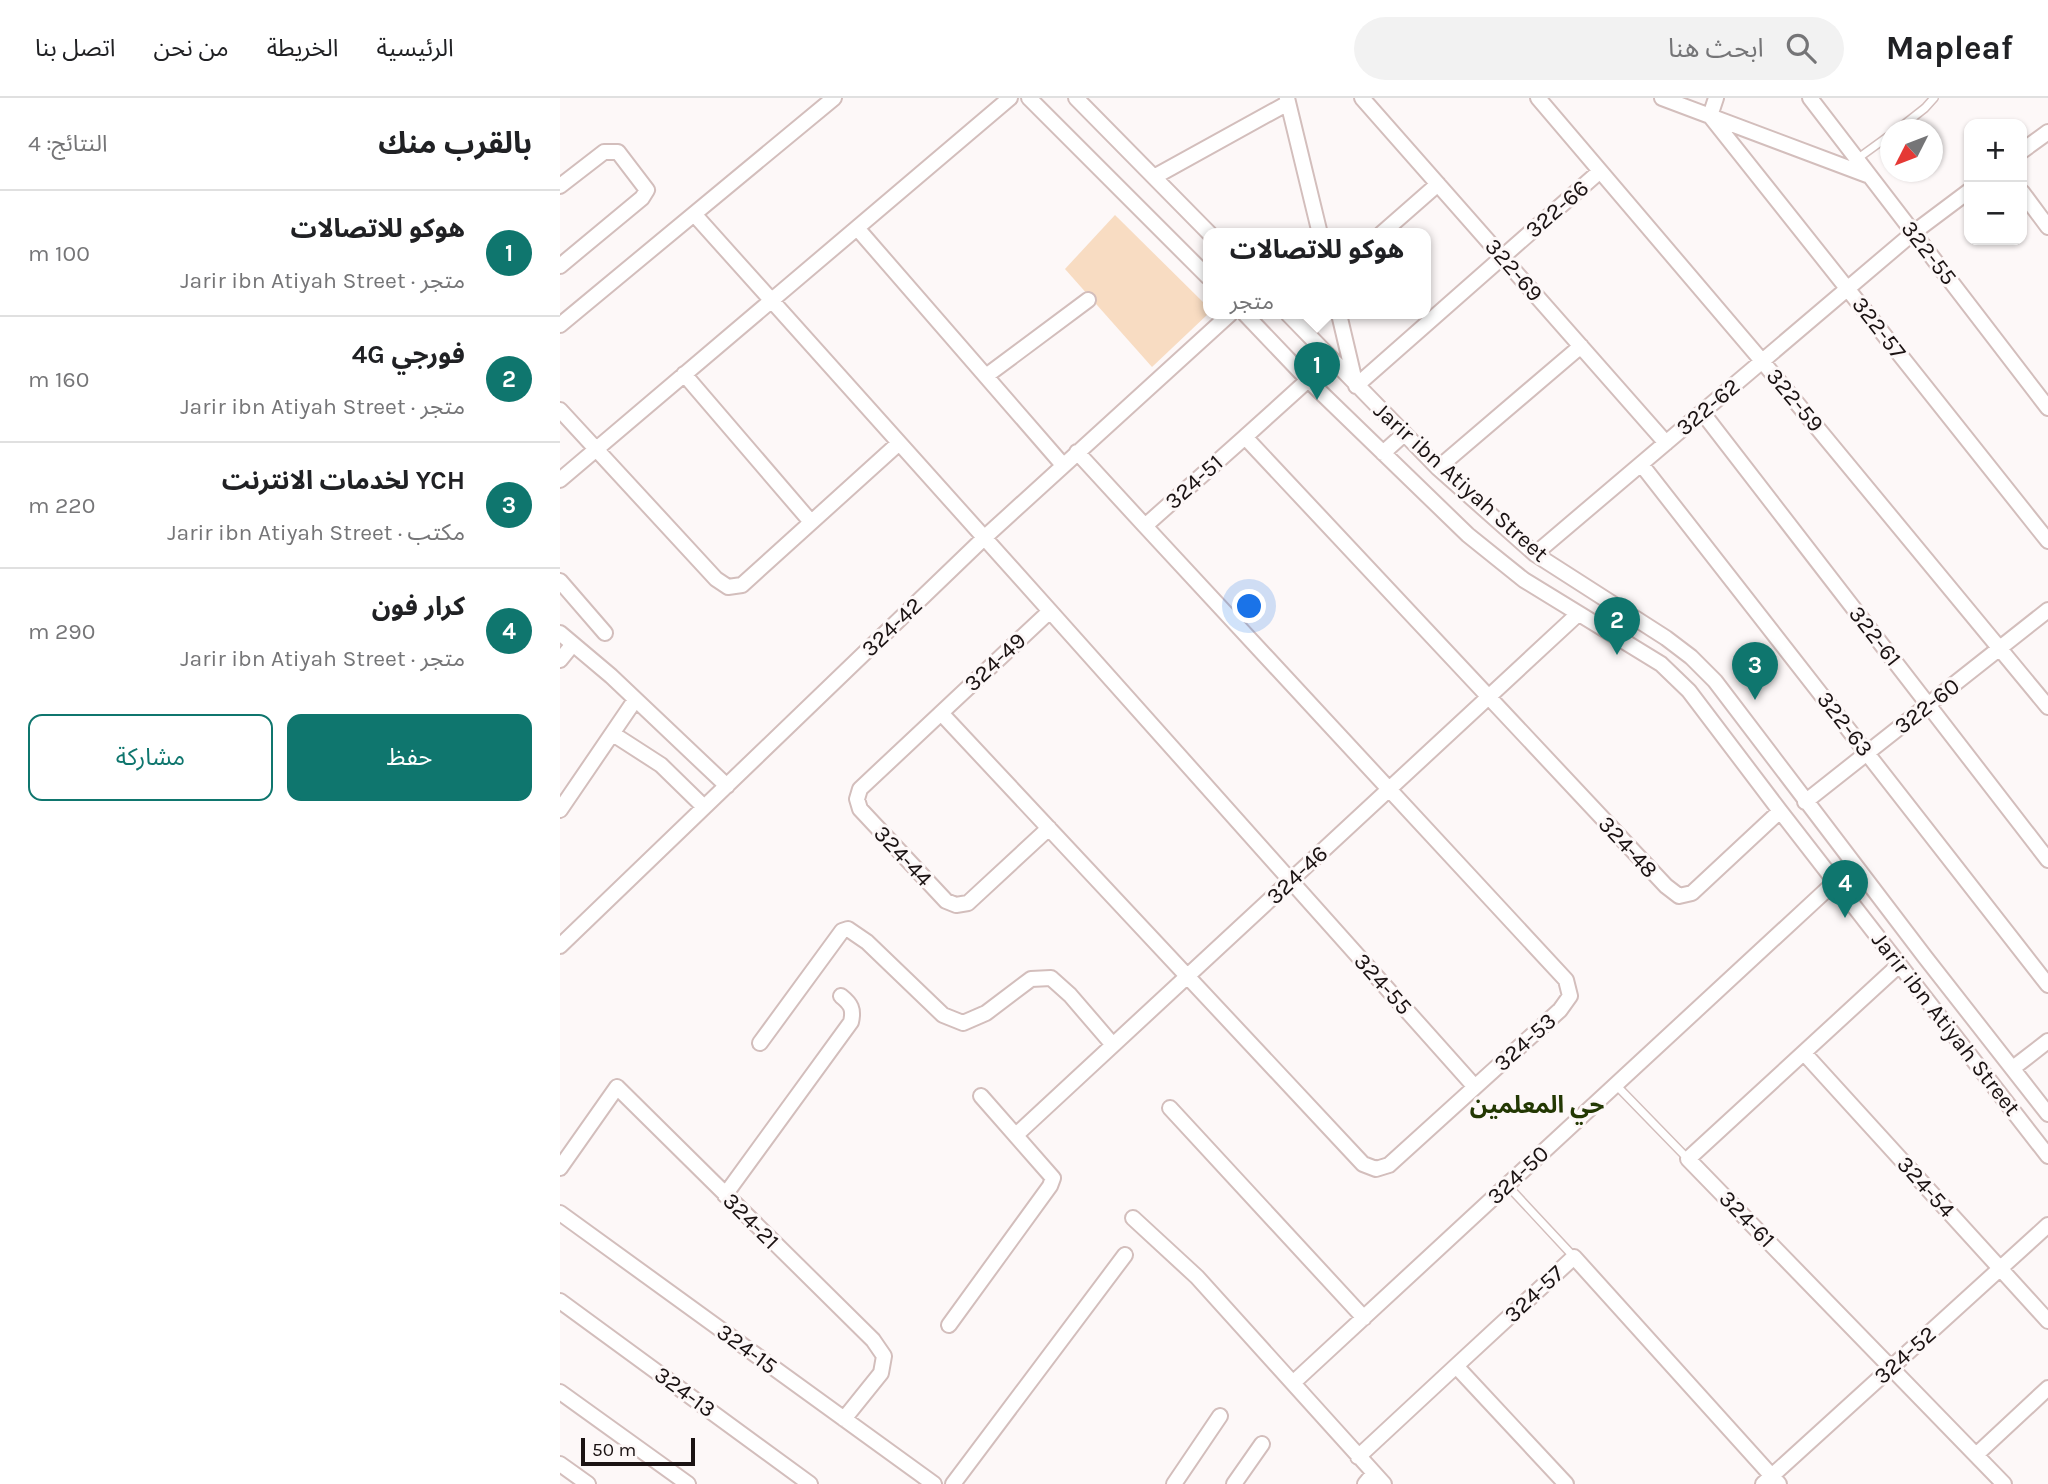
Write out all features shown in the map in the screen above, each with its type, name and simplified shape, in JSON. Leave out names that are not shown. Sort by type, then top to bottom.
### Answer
[{"type":"street","points":[[560,325],[834,98]]},
{"type":"street","points":[[560,480],[1010,98]]},
{"type":"street","points":[[1029,98],[1203,272]]},
{"type":"street","points":[[1076,98],[1204,228]]},
{"type":"street","name":"322-69","points":[[1362,98],[1666,443]]},
{"type":"street","name":"322-59","points":[[1538,98],[1762,360],[2048,706]]},
{"type":"street","points":[[1662,98],[1869,175]]},
{"type":"street","points":[[1710,116],[1716,98]]},
{"type":"street","name":"322-55","points":[[1810,98],[2048,408]]},
{"type":"street","points":[[1154,177],[1287,101],[1319,228]]},
{"type":"street","name":"322-57","points":[[1710,116],[2048,541]]},
{"type":"street","points":[[2027,147],[2048,132]]},
{"type":"street","points":[[560,186],[604,152],[618,152],[647,190],[642,198],[560,266]]},
{"type":"street","name":"322-66","points":[[1356,386],[1599,172]]},
{"type":"street","points":[[1388,228],[1438,184]]},
{"type":"street","name":"322-62","points":[[1535,554],[1847,288],[1964,195]]},
{"type":"street","points":[[2027,199],[2048,227]]},
{"type":"street","points":[[694,214],[1290,881]]},
{"type":"street","points":[[857,228],[1063,465]]},
{"type":"street","points":[[986,376],[1088,300]]},
{"type":"street","name":"324-42","points":[[560,946],[984,538],[1224,319]]},
{"type":"street","name":"Jarir ibn Atiyah Street","points":[[1250,319],[1308,380],[1468,536],[1524,580],[1661,664],[1689,691],[2048,1156]]},
{"type":"street","name":"Jarir ibn Atiyah Street","points":[[1293,319],[1438,468],[1535,554],[1666,638],[1691,657],[1715,681],[1805,802],[2048,1114]]},
{"type":"street","points":[[1340,319],[1356,386]]},
{"type":"street","points":[[1438,468],[1581,346]]},
{"type":"street","points":[[684,374],[811,522]]},
{"type":"street","name":"324-51","points":[[1308,380],[1145,526],[1389,789]]},
{"type":"street","points":[[560,410],[716,579],[728,587],[742,585],[899,443]]},
{"type":"street","name":"322-61","points":[[1702,412],[2048,860]]},
{"type":"street","points":[[1383,453],[1404,434]]},
{"type":"street","points":[[1245,436],[1488,698]]},
{"type":"street","points":[[1077,452],[1145,526]]},
{"type":"street","name":"322-63","points":[[1641,464],[2048,985]]},
{"type":"street","points":[[560,581],[605,633]]},
{"type":"street","name":"322-60","points":[[1805,802],[2048,610]]},
{"type":"street","name":"324-49","points":[[941,713],[1049,611]]},
{"type":"street","name":"324-46","points":[[1016,1135],[1578,614]]},
{"type":"street","points":[[560,633],[727,786]]},
{"type":"street","points":[[560,660],[573,644]]},
{"type":"street","name":"324-48","points":[[1488,698],[1666,887],[1679,896],[1692,893],[1780,811]]},
{"type":"street","points":[[560,810],[635,699]]},
{"type":"street","points":[[1718,727],[1738,712]]},
{"type":"street","points":[[941,713],[1186,978]]},
{"type":"street","name":"324-44","points":[[941,713],[860,789],[857,799],[860,809],[946,901],[956,905],[968,903],[1049,828]]},
{"type":"street","points":[[613,734],[661,765],[704,807]]},
{"type":"street","name":"324-53","points":[[1186,978],[1363,1164],[1376,1169],[1389,1165],[1560,1010],[1570,996],[1566,980],[1389,789]]},
{"type":"street","name":"324-55","points":[[1290,881],[1475,1087]]},
{"type":"street","name":"324-50","points":[[1294,1382],[1835,882]]},
{"type":"street","points":[[760,1043],[842,931],[848,929],[867,942],[943,1015],[963,1023],[986,1013],[1031,979],[1051,978],[1070,995],[1113,1045]]},
{"type":"street","points":[[1688,1159],[1899,965]]},
{"type":"street","points":[[725,1195],[850,1022],[853,1011],[850,1003],[841,996]]},
{"type":"street","points":[[1960,1041],[1977,1023]]},
{"type":"street","points":[[2013,1068],[2048,1041]]},
{"type":"street","name":"324-54","points":[[1804,1053],[2048,1321]]},
{"type":"street","name":"324-21","points":[[560,1168],[617,1087],[873,1340],[884,1356],[881,1373],[844,1419]]},
{"type":"street","points":[[949,1325],[1050,1186],[1053,1178],[981,1096]]},
{"type":"street","points":[[1170,1108],[1364,1318]]},
{"type":"street","name":"324-61","points":[[1688,1159],[2004,1484]]},
{"type":"street","name":"324-15","points":[[560,1213],[934,1484]]},
{"type":"street","points":[[1133,1219],[1197,1277],[1294,1382],[1358,1457],[1369,1478],[1384,1484]]},
{"type":"street","name":"324-52","points":[[1771,1481],[2048,1225]]},
{"type":"street","points":[[953,1484],[1125,1255]]},
{"type":"street","name":"324-57","points":[[1358,1457],[1574,1257],[1771,1481]]},
{"type":"street","name":"324-13","points":[[560,1301],[810,1484]]},
{"type":"street","points":[[1456,1366],[1566,1484]]},
{"type":"street","points":[[1976,1455],[2048,1388]]},
{"type":"street","points":[[560,1392],[688,1484]]},
{"type":"street","points":[[1174,1484],[1220,1416]]},
{"type":"street","points":[[1234,1484],[1262,1444]]},
{"type":"street","points":[[560,1464],[588,1484]]},
{"type":"lane","points":[[1911,119],[1934,98]]},
{"type":"lane","points":[[1857,160],[1880,143]]},
{"type":"lane","points":[[1616,1085],[1688,1159]]},
{"type":"lane","points":[[1507,1185],[1574,1257]]},
{"type":"shaded area","points":[[1115,215],[1203,302],[1203,319],[1152,367],[1065,269]]},
{"type":"place","name":"هوكو للاتصالات","points":[[1317,400]]},
{"type":"place","name":"فورجي 4G","points":[[1617,655]]},
{"type":"place","name":"YCH لخدمات الانترنت","points":[[1755,700]]},
{"type":"place","name":"كرار فون","points":[[1845,918]]},
{"type":"district","name":"حي المعلمين","points":[[1537,1105]]}]
